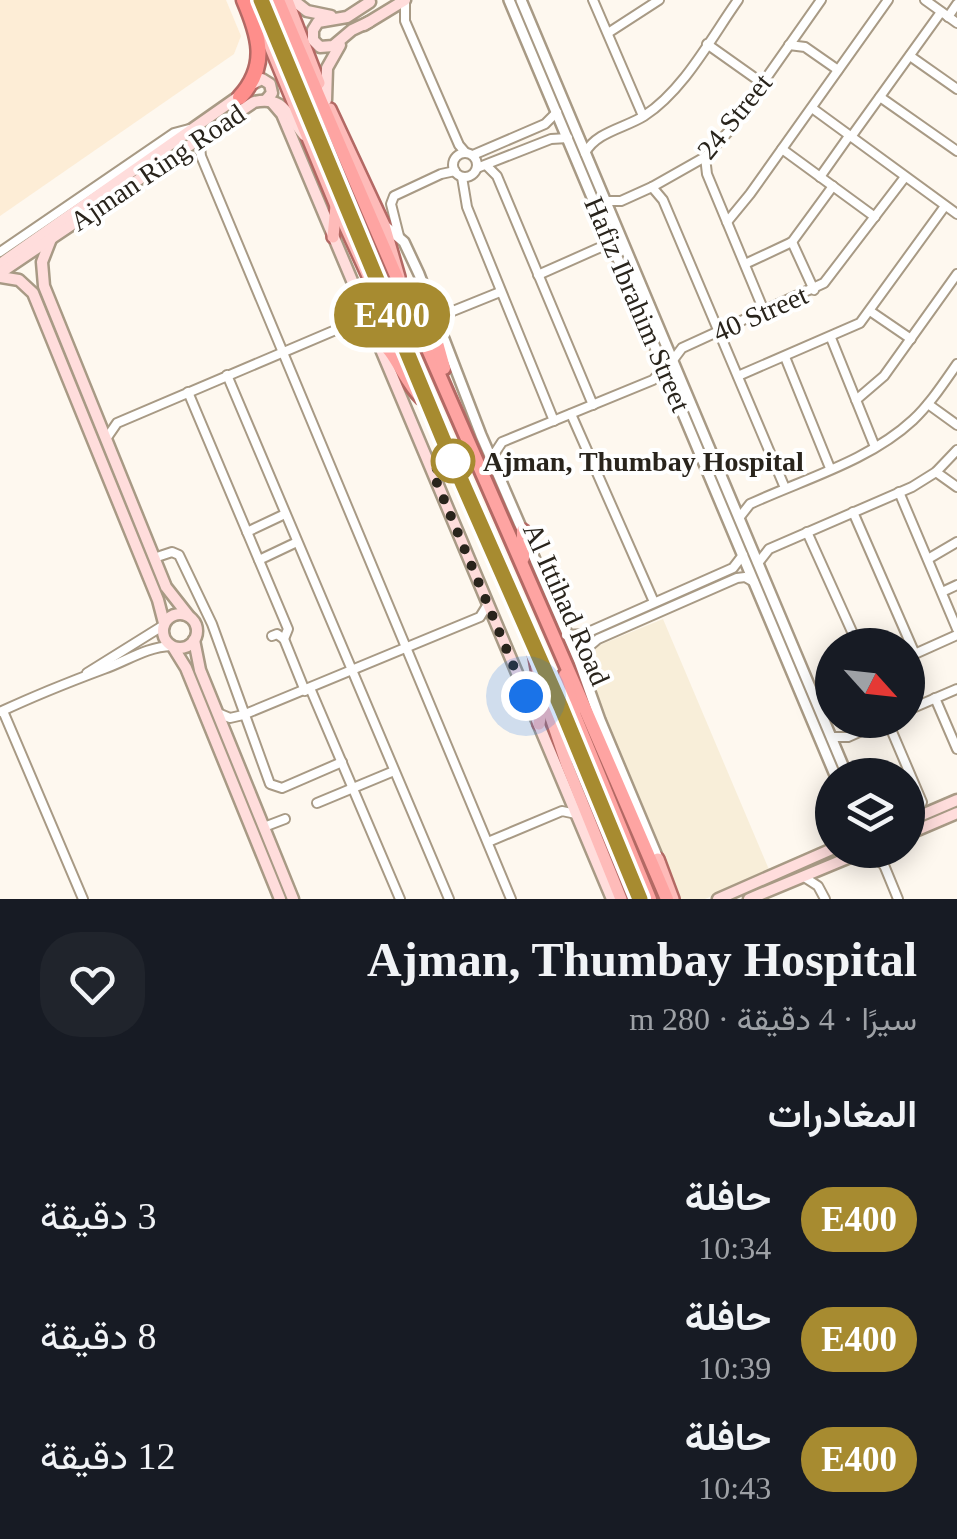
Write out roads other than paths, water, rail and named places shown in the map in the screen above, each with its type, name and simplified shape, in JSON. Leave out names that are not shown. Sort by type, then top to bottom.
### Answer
[{"type":"highway","points":[[240,96],[256,72],[260,52],[248,0]]},
{"type":"highway","name":"Al Ittihad Road","points":[[262,0],[428,402],[616,830],[640,899]]},
{"type":"highway","name":"Al Ittihad Road","points":[[278,0],[398,286],[443,380],[670,899]]},
{"type":"highway","points":[[437,328],[443,380]]},
{"type":"highway","points":[[374,332],[391,351],[409,384],[428,402]]},
{"type":"highway","points":[[522,566],[523,530]]},
{"type":"highway","points":[[563,658],[575,716],[616,830],[650,899]]},
{"type":"highway","points":[[590,716],[606,735]]},
{"type":"main road","points":[[248,0],[372,286],[385,298]]},
{"type":"main road","points":[[290,0],[326,100],[384,225],[396,260],[398,286]]},
{"type":"main road","points":[[290,0],[325,16],[346,13],[372,1]]},
{"type":"main road","points":[[372,1],[347,17],[318,22],[313,40],[320,47],[330,48],[352,30],[405,0]]},
{"type":"main road","points":[[326,100],[326,75],[333,55],[369,22]]},
{"type":"main road","name":"Ajman Ring Road","points":[[0,275],[183,149],[254,84],[263,64],[265,32]]},
{"type":"main road","points":[[254,84],[262,80],[270,84],[272,93],[268,100],[280,110],[612,899]]},
{"type":"main road","name":"Ajman Ring Road","points":[[0,264],[237,111],[268,100],[287,108],[300,131],[309,138]]},
{"type":"main road","points":[[334,237],[336,206]]},
{"type":"main road","points":[[51,238],[42,262],[42,280],[169,593],[196,624],[194,640],[200,670],[293,899]]},
{"type":"main road","points":[[0,275],[15,278],[31,289],[160,606],[163,635],[186,668],[280,899]]},
{"type":"main road","points":[[57,350],[66,352],[78,369]]},
{"type":"main road","points":[[164,624],[172,615],[188,615]]},
{"type":"main road","points":[[172,646],[185,647],[194,640]]},
{"type":"main road","points":[[534,648],[544,697],[567,765],[621,899]]},
{"type":"main road","points":[[538,724],[544,697]]},
{"type":"main road","points":[[925,814],[957,800]]},
{"type":"main road","points":[[925,826],[957,811]]},
{"type":"main road","points":[[718,899],[815,856]]},
{"type":"main road","points":[[658,859],[670,899]]},
{"type":"main road","points":[[779,870],[774,879],[750,892],[750,898],[826,868]]},
{"type":"main road","points":[[613,877],[629,899]]},
{"type":"street","points":[[405,0],[405,21],[464,152],[497,176]]},
{"type":"street","name":"Hafiz Ibrahim Street","points":[[509,0],[557,112],[585,153],[666,344],[672,384],[747,551],[758,563],[815,698]]},
{"type":"street","name":"Hafiz Ibrahim Street","points":[[522,0],[608,233],[732,499],[756,583],[829,758]]},
{"type":"street","points":[[526,12],[532,0]]},
{"type":"street","points":[[593,0],[643,116]]},
{"type":"street","points":[[608,32],[659,0]]},
{"type":"street","points":[[585,153],[593,141],[643,116],[674,89],[738,0]]},
{"type":"street","name":"24 Street","points":[[605,201],[621,200],[664,182],[705,157],[729,130],[821,0]]},
{"type":"street","points":[[727,222],[888,0]]},
{"type":"street","points":[[924,0],[957,23]]},
{"type":"street","points":[[820,177],[910,56],[957,4]]},
{"type":"street","points":[[389,10],[405,21]]},
{"type":"street","points":[[798,32],[805,47]]},
{"type":"street","points":[[707,44],[762,83]]},
{"type":"street","points":[[789,45],[805,47],[838,70]]},
{"type":"street","points":[[910,56],[957,89]]},
{"type":"street","points":[[880,97],[957,150]]},
{"type":"street","points":[[812,108],[957,214]]},
{"type":"street","points":[[554,421],[467,208],[454,160],[464,152],[546,124],[557,112]]},
{"type":"street","points":[[546,124],[553,130],[551,139]]},
{"type":"street","points":[[0,252],[174,133],[198,133],[201,156],[511,899]]},
{"type":"street","points":[[593,141],[573,137],[551,139],[472,174],[440,174],[394,196],[391,204],[399,236],[419,274],[480,435],[580,662],[658,859],[683,899]]},
{"type":"street","points":[[183,149],[201,156]]},
{"type":"street","points":[[782,150],[875,218]]},
{"type":"street","points":[[705,157],[707,174],[764,311]]},
{"type":"street","points":[[498,161],[497,176],[592,405]]},
{"type":"street","points":[[694,165],[707,174]]},
{"type":"street","name":"40 Street","points":[[653,380],[682,348],[814,290],[833,274],[905,177]]},
{"type":"street","points":[[664,182],[664,200]]},
{"type":"street","points":[[745,264],[792,242],[833,186]]},
{"type":"street","points":[[652,187],[664,200],[785,488]]},
{"type":"street","points":[[611,216],[621,200]]},
{"type":"street","points":[[738,376],[853,328],[870,311],[946,206]]},
{"type":"street","points":[[384,225],[399,236]]},
{"type":"street","points":[[601,247],[608,233]]},
{"type":"street","points":[[792,242],[814,290]]},
{"type":"street","points":[[538,274],[601,247],[616,250]]},
{"type":"street","points":[[856,400],[878,383],[957,274]]},
{"type":"street","points":[[947,288],[957,296]]},
{"type":"street","points":[[437,328],[448,313],[500,292]]},
{"type":"street","points":[[106,439],[117,423],[352,323],[362,306]]},
{"type":"street","points":[[432,310],[448,313]]},
{"type":"street","points":[[870,311],[911,339]]},
{"type":"street","points":[[352,323],[374,332]]},
{"type":"street","points":[[831,338],[876,447]]},
{"type":"street","name":"40 Street","points":[[666,344],[682,348]]},
{"type":"street","points":[[785,356],[830,468]]},
{"type":"street","points":[[739,518],[750,504],[876,447],[910,423],[957,365]]},
{"type":"street","points":[[227,376],[448,899]]},
{"type":"street","points":[[491,459],[502,442],[653,380],[672,384]]},
{"type":"street","points":[[188,392],[288,629],[284,639]]},
{"type":"street","points":[[928,404],[957,425]]},
{"type":"street","points":[[572,414],[654,602]]},
{"type":"street","points":[[97,418],[117,423]]},
{"type":"street","points":[[480,435],[502,442]]},
{"type":"street","points":[[580,662],[596,634],[654,602],[727,571],[747,551],[769,549],[899,492],[936,472],[957,450]]},
{"type":"street","points":[[936,472],[957,487]]},
{"type":"street","points":[[899,492],[957,632],[925,648]]},
{"type":"street","points":[[732,499],[750,504]]},
{"type":"street","points":[[854,512],[900,628]]},
{"type":"street","points":[[247,532],[285,514]]},
{"type":"street","points":[[807,532],[850,628]]},
{"type":"street","points":[[259,560],[298,542]]},
{"type":"street","points":[[928,559],[957,542]]},
{"type":"street","points":[[758,563],[769,549]]},
{"type":"street","points":[[154,558],[172,552],[179,555],[212,624],[241,716],[274,788],[342,762]]},
{"type":"street","points":[[727,571],[732,580]]},
{"type":"street","points":[[566,635],[596,634],[732,580],[745,578],[756,583]]},
{"type":"street","points":[[942,592],[957,585]]},
{"type":"street","points":[[480,617],[488,604]]},
{"type":"street","points":[[218,713],[241,716],[480,617],[495,620]]},
{"type":"street","points":[[83,899],[4,710],[87,672],[164,624]]},
{"type":"street","points":[[272,636],[278,634],[284,639],[400,899]]},
{"type":"street","points":[[87,672],[153,648],[172,646]]},
{"type":"street","points":[[925,702],[957,689]]},
{"type":"street","points":[[935,698],[956,743]]},
{"type":"street","points":[[227,734],[241,716]]},
{"type":"street","name":"Hafiz Ibrahim Street","points":[[832,738],[841,758]]},
{"type":"street","points":[[838,752],[847,738]]},
{"type":"street","points":[[317,803],[394,771]]},
{"type":"street","points":[[562,811],[570,798]]},
{"type":"street","points":[[488,842],[562,811],[576,814]]},
{"type":"street","points":[[264,827],[285,819]]},
{"type":"street","points":[[823,895],[826,868]]},
{"type":"street","points":[[885,868],[898,899]]},
{"type":"street","points":[[804,877],[823,895]]},
{"type":"street","points":[[709,899],[750,884]]},
{"type":"place","name":"Ajman, Thumbay Hospital","points":[[453,461]]}]
